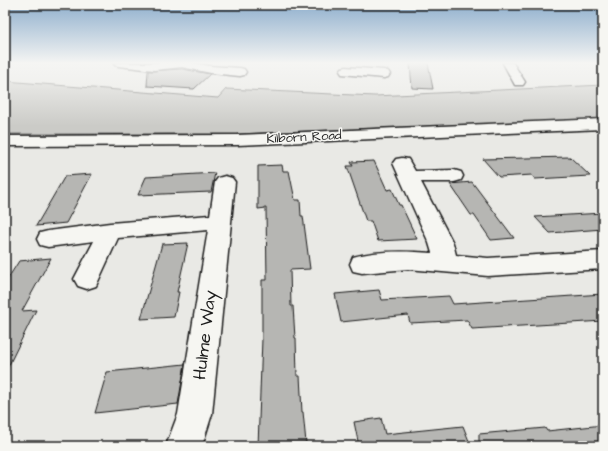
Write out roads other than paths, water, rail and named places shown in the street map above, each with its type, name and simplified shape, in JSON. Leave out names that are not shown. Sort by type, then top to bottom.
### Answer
[{"type":"street","name":"Kilborn Road","points":[[5,141],[237,140],[603,124]]},
{"type":"street","points":[[446,263],[441,243],[406,170],[454,176]]},
{"type":"street","name":"Hulme Way","points":[[184,446],[195,414],[225,182]]},
{"type":"street","points":[[48,239],[110,231],[219,222]]},
{"type":"street","points":[[87,279],[110,231]]},
{"type":"street","points":[[362,264],[408,260],[488,268],[603,260]]}]
